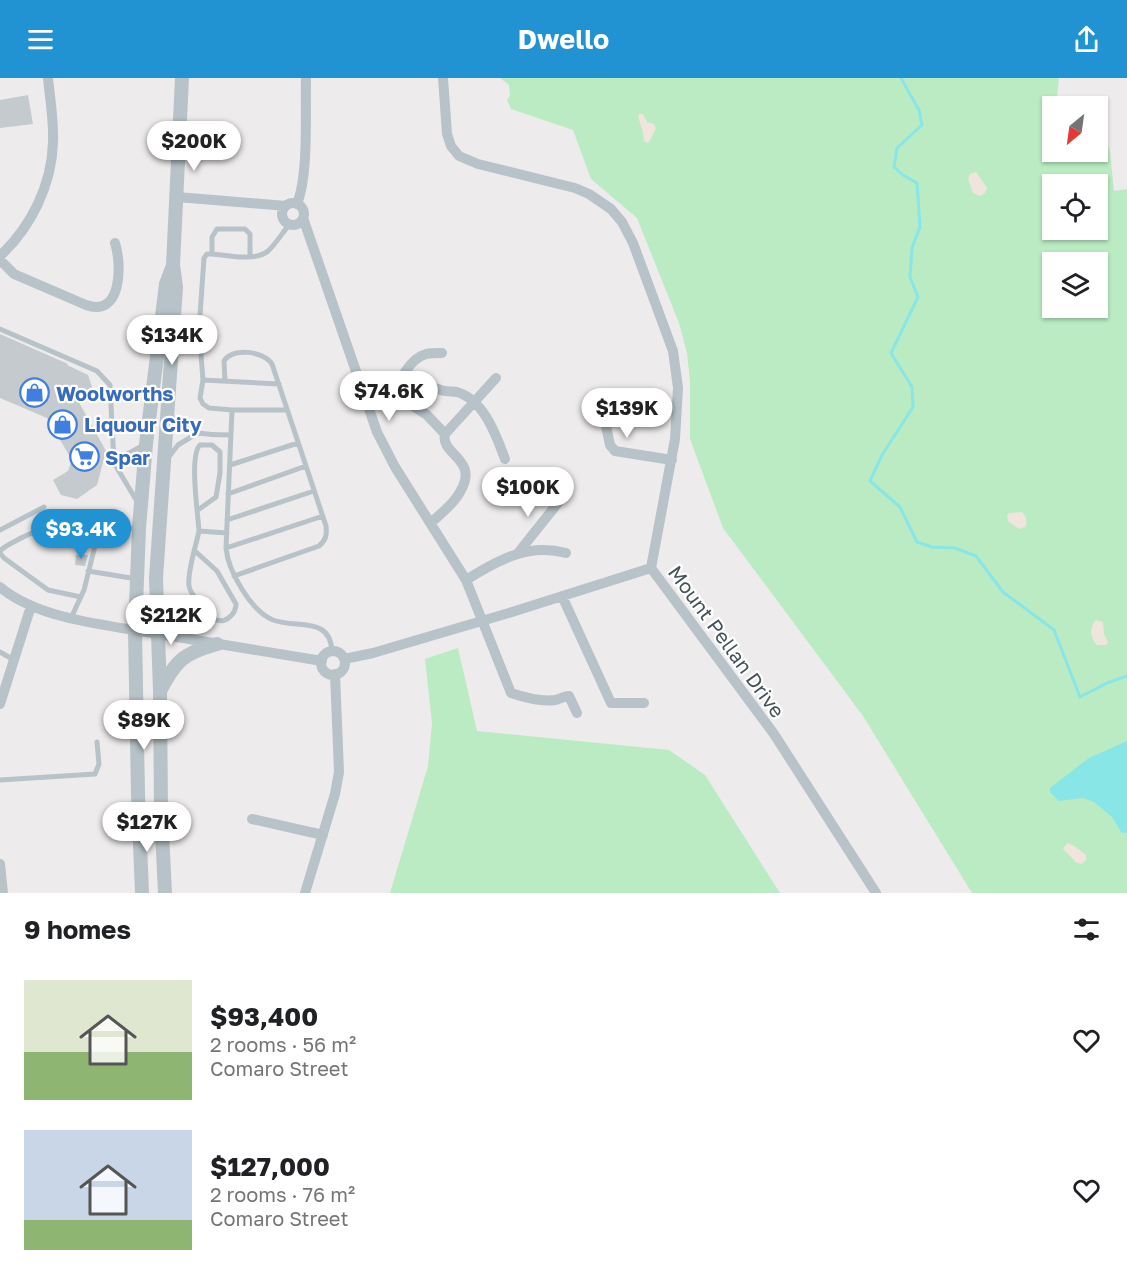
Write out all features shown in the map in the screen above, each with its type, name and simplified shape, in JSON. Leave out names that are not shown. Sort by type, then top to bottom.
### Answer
[{"type":"street","points":[[48,78],[53,143],[48,174],[40,200],[27,225],[0,258],[14,274],[98,307],[108,304],[115,294],[119,261],[116,243]]},
{"type":"street","points":[[165,893],[156,578],[176,287],[173,266],[182,78]]},
{"type":"street","points":[[303,218],[294,225],[289,225],[282,216],[301,193],[304,176],[306,78]]},
{"type":"street","name":"Mount Pellan Drive","points":[[443,78],[447,134],[451,146],[459,156],[484,166],[581,190],[608,206],[625,227],[673,351],[678,378],[679,407],[672,460],[651,568],[774,734],[876,893]]},
{"type":"street","points":[[177,197],[301,207],[377,432],[466,580],[485,620],[511,693],[554,700],[569,696],[577,713]]},
{"type":"street","points":[[142,893],[135,631],[140,506],[166,284],[173,266]]},
{"type":"street","points":[[431,523],[456,498],[466,479],[465,467],[446,443],[445,434],[426,415],[399,397],[397,391],[403,376],[416,361],[426,354],[442,352]]},
{"type":"street","points":[[403,376],[440,390],[458,393],[474,403],[485,415],[495,433],[505,459]]},
{"type":"street","points":[[445,434],[496,378]]},
{"type":"street","points":[[596,405],[606,426],[610,445],[615,451],[672,460]]},
{"type":"street","points":[[518,554],[561,499]]},
{"type":"street","points":[[466,580],[491,564],[518,554],[545,548],[566,553]]},
{"type":"street","points":[[344,659],[373,653],[485,620],[651,568]]},
{"type":"street","points":[[0,587],[31,606],[71,618],[135,631],[322,661]]},
{"type":"street","points":[[562,596],[611,703],[644,703]]},
{"type":"street","points":[[0,704],[31,606]]},
{"type":"street","points":[[160,691],[180,659],[195,650],[218,644]]},
{"type":"street","points":[[337,652],[344,659],[343,669],[335,674],[325,671],[322,661],[327,653],[337,652]]},
{"type":"street","points":[[305,893],[339,772],[335,674]]},
{"type":"street","points":[[252,819],[323,835]]},
{"type":"street","points":[[0,864],[3,893]]},
{"type":"lane","points":[[287,410],[232,410],[209,408],[203,404],[200,398],[203,380],[200,330],[202,264],[207,254],[250,256],[262,254],[289,225]]},
{"type":"lane","points":[[212,254],[212,237],[217,229],[245,228],[250,234],[250,256]]},
{"type":"lane","points":[[0,329],[98,371],[106,379],[110,385],[114,462],[140,506]]},
{"type":"lane","points":[[225,381],[224,361],[230,354],[255,352],[269,359],[323,516],[327,535],[325,541],[319,546],[234,576]]},
{"type":"lane","points":[[203,380],[279,384]]},
{"type":"lane","points":[[232,410],[226,548],[234,576],[256,608],[264,615],[275,620],[318,628],[326,632],[331,640],[332,651]]},
{"type":"lane","points":[[168,414],[184,428],[196,434],[231,435]]},
{"type":"lane","points":[[165,460],[177,445],[196,434]]},
{"type":"lane","points":[[230,465],[298,442]]},
{"type":"lane","points":[[114,462],[146,444]]},
{"type":"lane","points":[[195,551],[217,571],[236,604],[233,614],[226,619],[214,620],[190,591],[189,578],[199,531],[195,492],[195,451],[200,446],[212,445],[220,452],[218,493],[213,501],[198,510]]},
{"type":"lane","points":[[228,494],[306,466]]},
{"type":"lane","points":[[227,520],[314,491]]},
{"type":"lane","points":[[0,530],[44,507]]},
{"type":"lane","points":[[226,548],[323,516]]},
{"type":"lane","points":[[81,597],[44,588],[4,558],[0,553],[1,550],[31,532],[44,528],[63,527],[104,533],[139,528]]},
{"type":"lane","points":[[199,531],[227,533]]},
{"type":"lane","points":[[71,618],[81,597],[97,538],[104,533]]},
{"type":"lane","points":[[88,571],[137,579]]},
{"type":"lane","points":[[0,652],[14,660]]},
{"type":"lane","points":[[0,780],[95,774],[99,764],[97,742]]},
{"type":"green space","points":[[500,78],[1059,78],[1057,96],[1042,96],[1042,162],[1108,162],[1108,145],[1114,191],[1127,189],[1127,893],[972,893],[863,716],[723,528],[690,439],[690,381],[687,353],[679,323],[637,218],[591,179],[573,130],[511,109],[507,100],[510,96],[509,85]]},
{"type":"green space","points":[[458,648],[477,731],[669,750],[705,775],[780,893],[390,893],[428,766],[432,723],[425,659]]},
{"type":"sand","points":[[639,114],[643,114],[647,122],[654,124],[656,128],[647,143],[644,141],[638,117]]},
{"type":"sand","points":[[976,172],[987,188],[980,196],[973,193],[968,179],[970,174]]},
{"type":"sand","points":[[1022,512],[1026,523],[1025,527],[1019,529],[1008,521],[1007,516],[1009,513]]},
{"type":"sand","points":[[1096,620],[1103,622],[1104,634],[1108,642],[1106,645],[1097,645],[1093,639],[1091,629]]},
{"type":"sand","points":[[1067,843],[1086,855],[1086,860],[1082,864],[1077,863],[1063,849]]},
{"type":"water","points":[[1127,741],[1127,833],[1121,832],[1112,817],[1094,802],[1083,798],[1059,801],[1050,792],[1050,788],[1089,758]]},
{"type":"building","points":[[28,95],[33,124],[0,128],[0,100]]},
{"type":"building","points":[[0,334],[88,375],[92,387],[76,397],[106,451],[97,485],[77,499],[61,495],[53,480],[68,471],[72,460],[47,418],[0,398]]},
{"type":"building","points":[[76,555],[88,555],[85,566],[75,565]]},
{"type":"waterway","points":[[901,78],[919,110],[922,125],[897,148],[894,167],[917,183],[920,227],[912,248],[910,277],[918,297],[891,353],[912,387],[913,407],[882,455],[870,481],[900,507],[917,542],[932,547],[955,548],[976,556],[1003,592],[1054,630],[1080,697],[1127,676]]},
{"type":"place","name":"Woolworths","points":[[35,393]]},
{"type":"place","name":"Liquour City","points":[[63,424]]},
{"type":"place","name":"Spar","points":[[84,457]]}]
